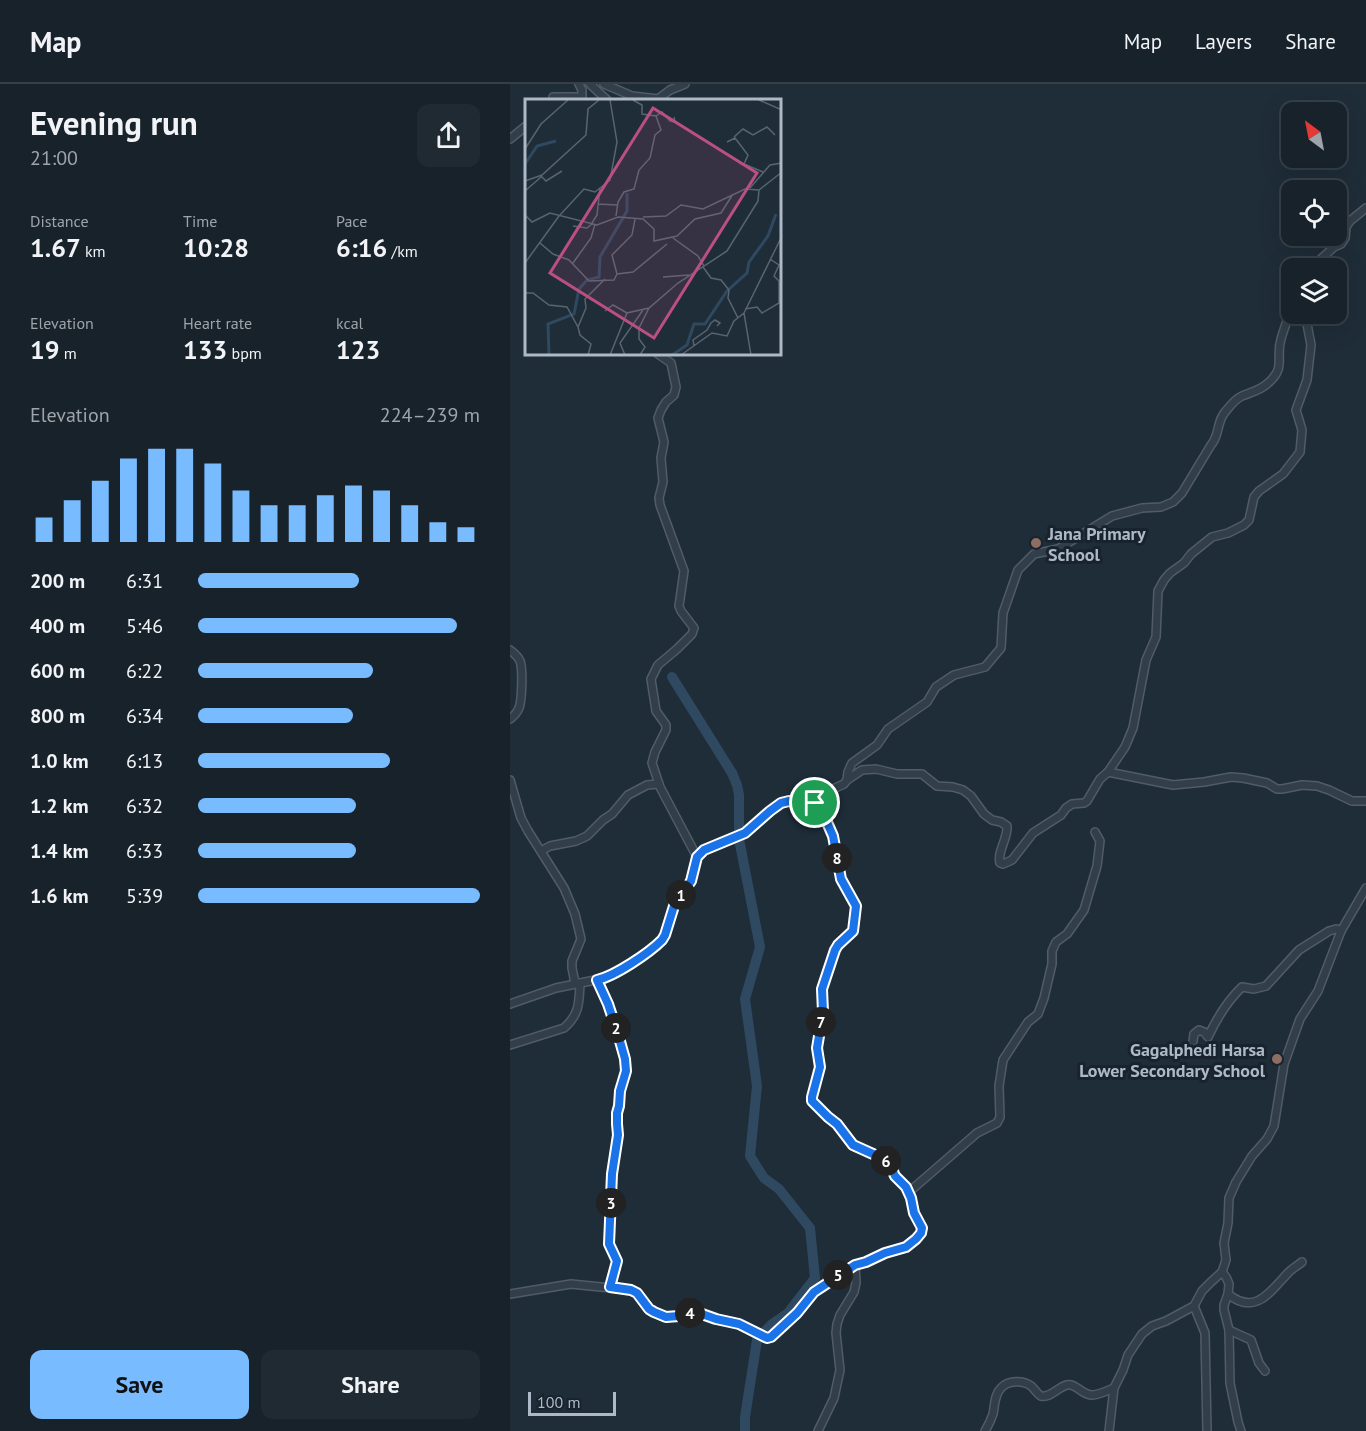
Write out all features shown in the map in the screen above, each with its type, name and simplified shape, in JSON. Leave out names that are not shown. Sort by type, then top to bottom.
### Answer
[{"type":"street","points":[[553,99],[553,97],[582,97],[579,84]]},
{"type":"street","points":[[590,84],[608,99]]},
{"type":"street","points":[[603,84],[609,99]]},
{"type":"street","points":[[603,84],[632,96],[658,99],[670,90],[685,84]]},
{"type":"street","points":[[510,139],[525,127]]},
{"type":"street","points":[[1322,258],[1341,244],[1350,220],[1366,208]]},
{"type":"street","points":[[847,780],[852,764],[877,745],[888,729],[927,702],[936,687],[954,675],[985,667],[1001,648],[1003,613],[1018,570],[1034,554],[1058,549],[1112,516],[1142,508],[1161,507],[1173,502],[1182,493],[1217,439],[1218,425],[1223,414],[1240,396],[1265,386],[1278,372],[1279,349],[1286,324]]},
{"type":"street","points":[[815,803],[822,794],[844,784],[862,770],[876,769],[897,774],[922,774],[937,786],[963,790],[971,796],[984,814],[1007,826],[1006,837],[999,856],[1000,863],[1003,864],[1012,860],[1033,833],[1060,815],[1066,808],[1072,804],[1087,801],[1100,779],[1108,772],[1125,747],[1133,728],[1146,660],[1156,637],[1158,591],[1164,580],[1212,537],[1244,525],[1249,520],[1254,497],[1283,474],[1300,452],[1302,430],[1296,410],[1307,380],[1311,345],[1306,324]]},
{"type":"street","points":[[661,356],[671,363],[676,387],[674,395],[666,402],[658,418],[664,442],[661,458],[663,482],[659,498],[684,571],[679,606],[694,628],[692,634],[658,665],[651,679],[656,711],[666,725],[652,763],[659,784],[697,857]]},
{"type":"street","points":[[510,650],[521,663],[521,680],[520,706],[510,719]]},
{"type":"street","points":[[1108,772],[1173,785],[1231,777],[1267,783],[1277,789],[1302,785],[1317,786],[1352,801],[1366,801]]},
{"type":"street","points":[[510,780],[521,818],[564,888],[575,914],[581,939],[572,961],[577,983],[577,1012],[570,1023],[564,1028],[510,1045]]},
{"type":"street","points":[[541,851],[550,846],[583,839],[612,814],[628,795],[647,785],[659,784]]},
{"type":"street","points":[[510,1005],[556,988],[605,978],[622,969],[662,940],[674,906],[691,881],[697,857],[704,850],[745,833],[781,803],[799,801],[815,803],[833,836],[841,879],[856,906],[853,931],[835,950],[822,989],[823,1012],[817,1048],[820,1067],[812,1101],[837,1124],[853,1145],[884,1159],[891,1167],[895,1176],[909,1192],[914,1213],[922,1228],[916,1239],[906,1247],[855,1265],[814,1292],[797,1313],[767,1338],[739,1324],[702,1314],[689,1313],[666,1317],[649,1309],[637,1293],[631,1290],[571,1284],[510,1294]]},
{"type":"street","points":[[909,1192],[978,1133],[997,1123],[1000,1117],[999,1086],[1003,1060],[1028,1022],[1038,1014],[1050,975],[1052,951],[1056,942],[1067,934],[1084,909],[1097,866],[1100,841],[1095,832]]},
{"type":"street","points":[[1109,1431],[1114,1388],[1128,1355],[1142,1334],[1152,1326],[1194,1306],[1202,1291],[1222,1272],[1226,1260],[1224,1243],[1229,1198],[1252,1156],[1267,1139],[1274,1126],[1284,1064],[1300,1019],[1318,991],[1341,931],[1366,888]]},
{"type":"street","points":[[1193,1041],[1194,1034],[1199,1030],[1208,1037],[1218,1017],[1233,995],[1242,987],[1254,989],[1266,986],[1299,950],[1329,931],[1336,929],[1341,931]]},
{"type":"street","points":[[597,980],[618,1034],[626,1071],[617,1113],[618,1135],[612,1174],[609,1244],[617,1261],[610,1287]]},
{"type":"street","points":[[1228,1294],[1241,1302],[1260,1300],[1302,1262]]},
{"type":"street","points":[[818,1431],[834,1398],[840,1370],[837,1324],[854,1292],[855,1265]]},
{"type":"street","points":[[1222,1272],[1229,1284],[1224,1310],[1229,1330],[1230,1383],[1241,1431]]},
{"type":"street","points":[[1194,1306],[1205,1333],[1207,1431]]},
{"type":"street","points":[[1229,1330],[1251,1340],[1265,1371]]},
{"type":"street","points":[[985,1431],[998,1392],[1003,1385],[1022,1382],[1045,1396],[1066,1385],[1074,1386],[1084,1394],[1094,1395],[1114,1388]]},
{"type":"waterway","points":[[672,677],[732,773],[737,785],[739,839],[760,947],[745,999],[757,1086],[750,1156],[764,1178],[779,1189],[810,1228],[815,1278],[788,1313],[772,1324],[757,1340],[745,1417],[745,1431]]},
{"type":"place","name":"Jana Primary School","points":[[1036,543]]},
{"type":"place","name":"Gagalphedi Harsa Lower Secondary School","points":[[1277,1059]]},
{"type":"route","points":[[799,801],[815,803],[833,836],[838,872],[856,906],[853,931],[835,950],[822,989],[823,1012],[817,1048],[820,1067],[812,1101],[837,1124],[853,1145],[884,1159],[891,1167],[895,1176],[906,1187],[914,1213],[922,1228],[916,1239],[906,1247],[855,1265],[814,1292],[797,1313],[767,1338],[739,1324],[702,1314],[689,1313],[666,1317],[649,1309],[637,1293],[610,1287],[617,1261],[609,1244],[612,1174],[618,1135],[617,1113],[626,1071],[618,1034],[597,980],[622,969],[662,940],[674,906],[691,881],[694,864],[704,850],[745,833],[781,803],[799,801]]}]
